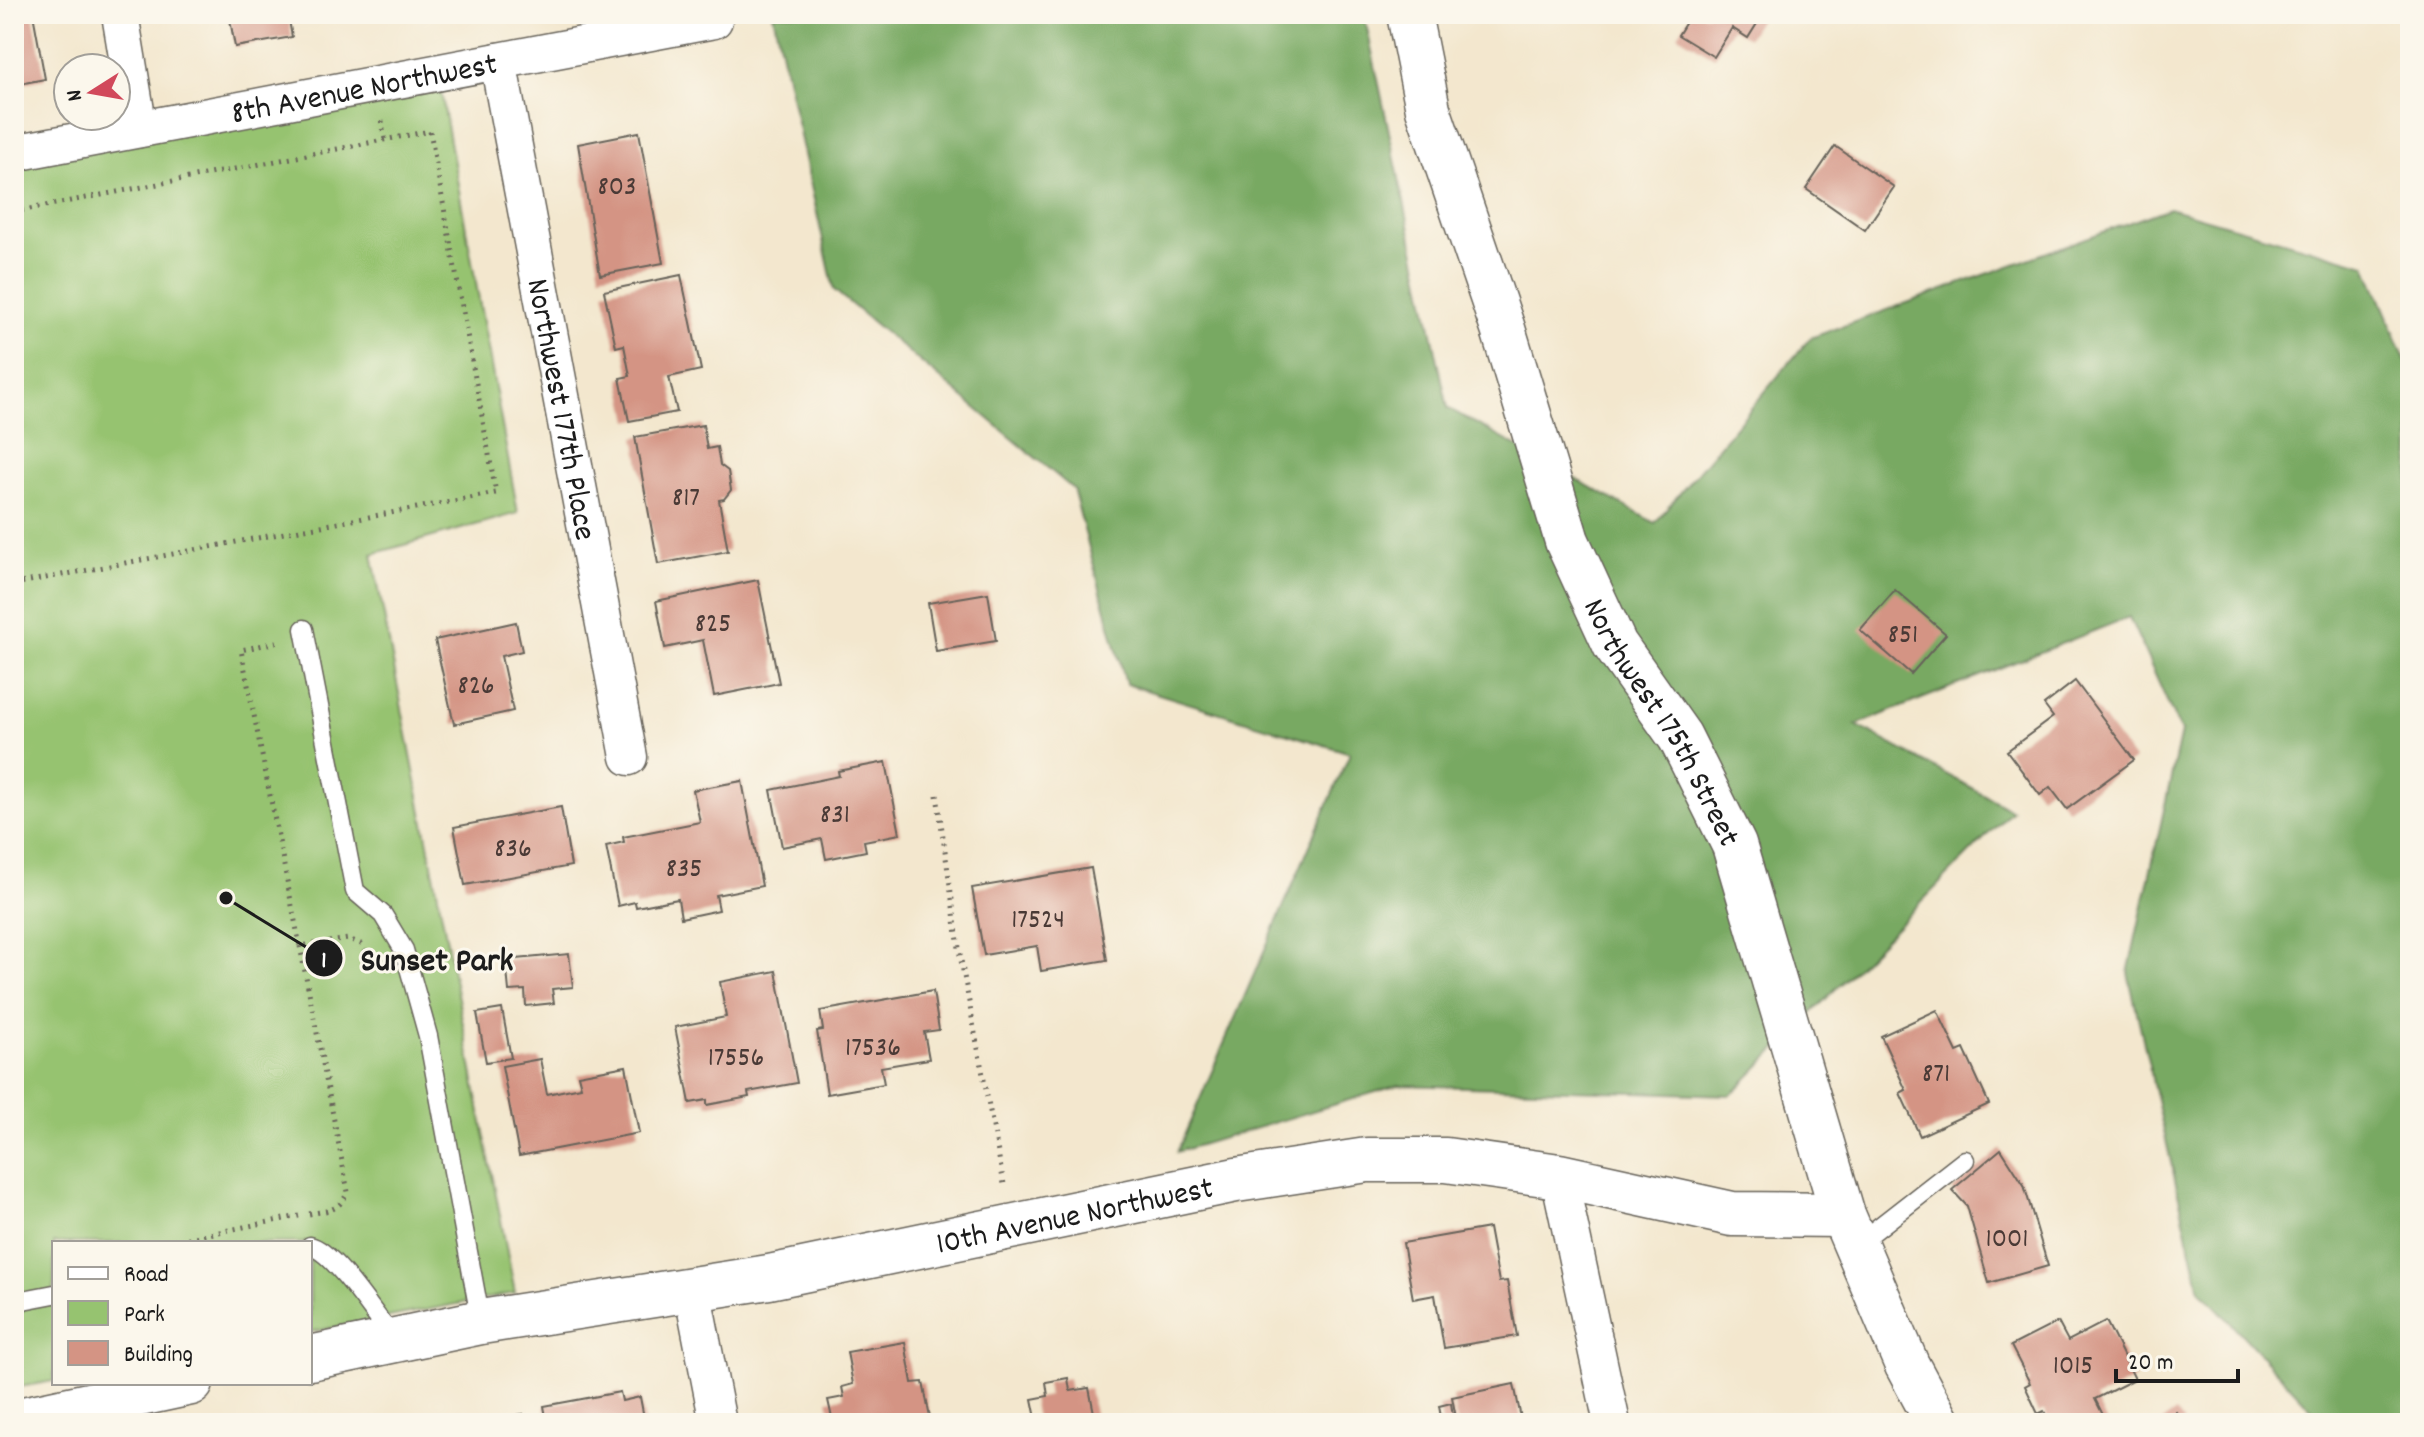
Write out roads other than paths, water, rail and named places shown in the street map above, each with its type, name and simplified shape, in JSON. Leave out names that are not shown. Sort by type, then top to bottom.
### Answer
[{"type":"street","points":[[120,14],[139,129]]},
{"type":"street","name":"Northwest 175th Street","points":[[1409,14],[1428,109],[1503,329],[1567,541],[1615,645],[1680,737],[1734,845],[1849,1230],[1907,1365],[1938,1423]]},
{"type":"street","name":"8th Avenue Northwest","points":[[14,153],[714,20]]},
{"type":"street","name":"Northwest 177th Place","points":[[498,61],[629,757]]},
{"type":"street","name":"10th Avenue Northwest","points":[[312,1358],[481,1322],[769,1277],[1236,1180],[1367,1160],[1446,1160],[1559,1176],[1732,1214],[1849,1230]]},
{"type":"street","points":[[1559,1176],[1612,1423]]},
{"type":"street","points":[[692,1289],[718,1423]]},
{"type":"street","points":[[14,1421],[74,1416],[184,1385]]},
{"type":"lane","points":[[305,633],[355,891],[383,915],[404,950],[428,1036],[481,1322]]},
{"type":"lane","points":[[1849,1230],[1965,1160]]},
{"type":"lane","points":[[312,1246],[331,1258],[395,1340]]},
{"type":"lane","points":[[14,1308],[23,1300],[52,1294]]},
{"type":"place","name":"Sunset Park","points":[[226,898]]}]
